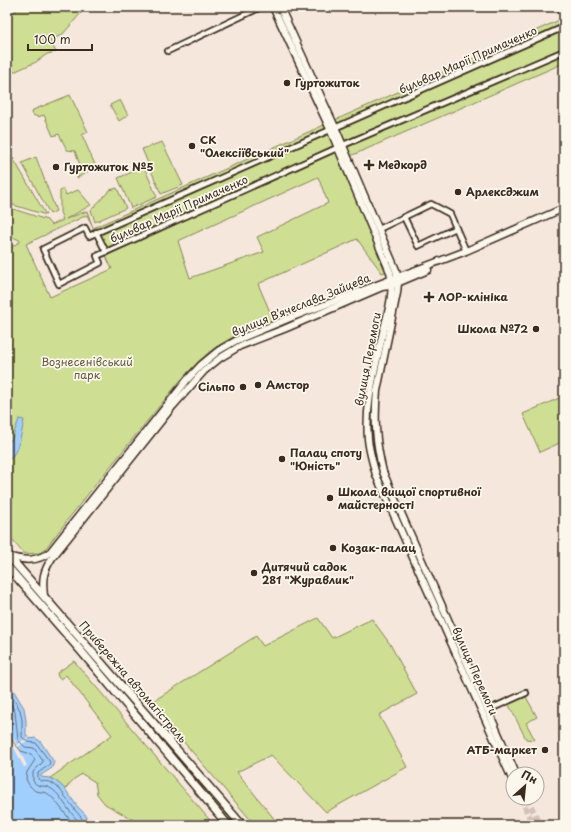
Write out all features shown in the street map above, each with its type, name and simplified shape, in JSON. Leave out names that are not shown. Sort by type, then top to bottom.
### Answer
[{"type":"main road","name":"вулиця Перемоги","points":[[273,7],[332,128]]},
{"type":"main road","name":"вулиця Перемоги","points":[[280,7],[336,138],[379,229],[396,270],[395,281],[369,403],[367,420],[370,452],[376,475],[506,766]]},
{"type":"main road","name":"вулиця Перемоги","points":[[340,147],[390,272],[395,281],[397,293],[377,391],[375,419],[376,439],[383,472],[389,489],[512,766]]},
{"type":"main road","name":"вулиця Вʼячеслава Зайцева","points":[[44,596],[43,579],[45,568],[52,558],[173,406],[204,371],[220,358],[240,346],[284,329],[564,208]]},
{"type":"main road","name":"вулиця Вʼячеслава Зайцева","points":[[8,555],[27,560],[43,556],[50,552],[170,400],[201,365],[218,351],[237,340],[290,318],[395,281],[564,211]]},
{"type":"main road","points":[[368,439],[372,442],[376,439]]},
{"type":"main road","points":[[370,452],[375,450],[378,452]]},
{"type":"main road","name":"Прибережна автомагістраль","points":[[8,555],[242,825]]},
{"type":"main road","name":"Прибережна автомагістраль","points":[[7,566],[228,825]]},
{"type":"main road","points":[[164,750],[169,751],[171,749],[170,742]]},
{"type":"main road","points":[[170,756],[170,753],[178,751]]},
{"type":"street","points":[[168,50],[261,7]]},
{"type":"street","points":[[561,7],[564,15]]},
{"type":"street","name":"бульвар Марії Примаченко","points":[[564,27],[96,232],[106,252],[340,147],[564,51]]},
{"type":"street","points":[[379,229],[431,204],[450,214],[466,251]]},
{"type":"street","points":[[404,217],[418,246],[456,228]]},
{"type":"street","points":[[96,232],[89,236],[85,228],[43,249],[59,284],[100,263],[98,256],[106,252]]},
{"type":"street","points":[[488,710],[526,693]]},
{"type":"green space","points":[[20,7],[86,7],[63,34],[50,41],[56,52],[47,54],[36,62],[7,75],[7,18]]},
{"type":"green space","name":"Вознесенівський парк","points":[[564,18],[564,63],[339,161],[388,271],[382,273],[357,239],[258,284],[274,321],[227,340],[211,351],[191,369],[173,389],[46,548],[40,553],[24,554],[7,534],[7,250],[21,241],[7,234],[7,207],[47,220],[51,225],[63,220],[60,212],[60,191],[64,189],[66,195],[78,190],[91,205],[66,219],[87,211],[93,228]],"holes":[[[318,177],[328,203],[257,237],[264,252],[190,278],[178,241]],[[87,215],[112,269],[50,297],[26,244]]]},
{"type":"green space","points":[[70,95],[88,132],[82,135],[96,167],[77,178],[80,165],[75,151],[67,150],[59,134],[53,136],[44,115],[38,117],[32,113],[33,110]]},
{"type":"green space","points":[[120,100],[128,115],[119,121],[110,105]]},
{"type":"green space","points":[[162,142],[183,185],[161,194],[142,149]]},
{"type":"green space","points":[[36,157],[56,211],[50,214],[22,163]]},
{"type":"green space","points":[[13,158],[46,215],[7,203],[7,161]]},
{"type":"green space","points":[[144,167],[157,197],[131,208],[118,178]]},
{"type":"green space","points":[[117,188],[126,208],[95,222],[91,210],[110,190]]},
{"type":"green space","points":[[564,396],[564,441],[540,452],[523,414]]},
{"type":"green space","points":[[7,559],[167,744],[164,746],[7,562]]},
{"type":"green space","points":[[318,618],[332,638],[372,619],[390,644],[417,694],[379,715],[407,767],[326,812],[271,755],[237,772],[275,820],[277,825],[255,825],[152,705],[155,700],[256,636],[263,646]]},
{"type":"green space","points":[[74,661],[214,825],[136,825],[135,821],[105,804],[97,794],[95,782],[82,774],[74,779],[65,789],[50,778],[112,735],[66,675],[60,679],[58,677],[57,673]]},
{"type":"green space","points":[[525,695],[537,717],[526,723],[535,740],[526,739],[508,703]]},
{"type":"green space","points":[[175,753],[237,825],[233,825],[173,755]]},
{"type":"water","points":[[19,419],[24,420],[17,448],[7,462],[7,444],[12,439]]},
{"type":"water","points":[[7,680],[24,708],[26,735],[29,739],[35,738],[40,741],[54,762],[52,768],[41,775],[41,777],[50,778],[56,781],[65,789],[77,806],[85,814],[90,825],[7,825]]},
{"type":"pier","points":[[8,729],[17,745],[28,737],[29,739],[18,747],[27,766],[24,767],[7,734]]},
{"type":"tunnel","points":[[525,806],[533,825]]},
{"type":"tunnel","points":[[531,806],[540,825]]},
{"type":"place","name":"Гуртожиток","points":[[287,83]]},
{"type":"place","name":"СК \"Олексіївський\"","points":[[192,146]]},
{"type":"place","name":"Медкорд","points":[[369,165]]},
{"type":"place","name":"Гуртожиток №5","points":[[56,167]]},
{"type":"place","name":"Арлексджим","points":[[458,192]]},
{"type":"place","name":"ЛОР-клініка","points":[[429,297]]},
{"type":"place","name":"Школа №72","points":[[536,329]]},
{"type":"place","name":"Амстор","points":[[258,385]]},
{"type":"place","name":"Сільпо","points":[[243,387]]},
{"type":"place","name":"Палац споту \"Юність\"","points":[[282,459]]},
{"type":"place","name":"Школа вищої спортивної майстерності","points":[[330,498]]},
{"type":"place","name":"Козак-палац","points":[[333,548]]},
{"type":"place","name":"Дитячий садок 281 \"Журавлик\"","points":[[254,573]]},
{"type":"place","name":"АТБ-маркет","points":[[545,750]]}]
